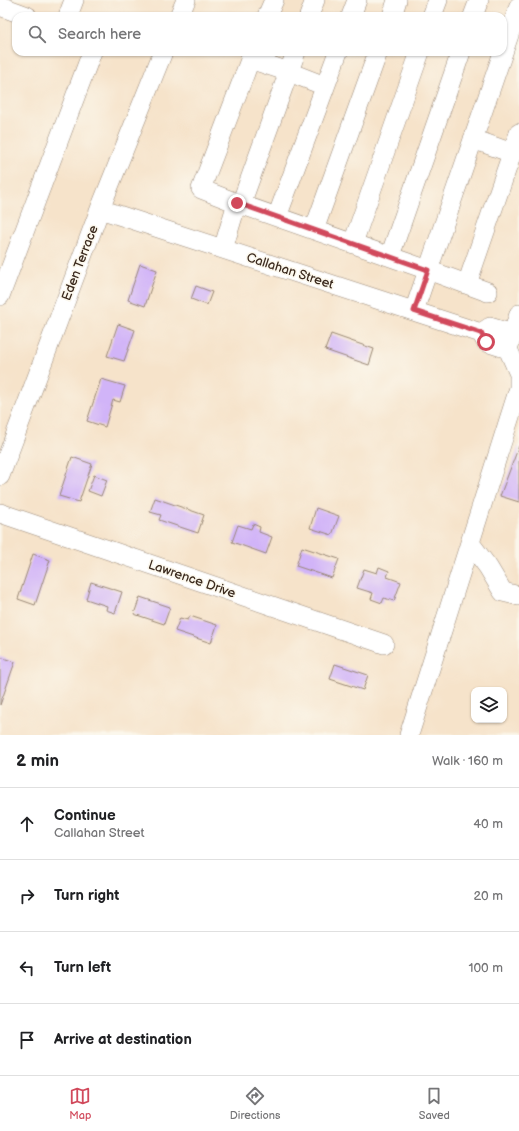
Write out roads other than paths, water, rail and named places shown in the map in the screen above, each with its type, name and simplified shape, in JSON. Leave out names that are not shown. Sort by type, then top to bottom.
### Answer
[{"type":"street","points":[[70,12],[74,0]]},
{"type":"street","points":[[181,12],[186,0]]},
{"type":"street","points":[[269,12],[274,0]]},
{"type":"street","points":[[310,12],[315,0]]},
{"type":"street","points":[[352,12],[357,0]]},
{"type":"street","points":[[393,12],[397,0]]},
{"type":"street","points":[[434,12],[438,0]]},
{"type":"street","points":[[474,12],[479,0]]},
{"type":"street","points":[[0,6],[16,12]]},
{"type":"street","points":[[507,41],[519,6]]},
{"type":"street","points":[[0,296],[90,56]]},
{"type":"street","name":"Eden Terrace","points":[[0,476],[100,209],[161,56]]},
{"type":"street","points":[[326,86],[251,56],[201,189],[239,204],[390,256],[488,292]]},
{"type":"street","points":[[223,249],[295,56]]},
{"type":"street","points":[[277,217],[337,56]]},
{"type":"street","points":[[314,230],[377,56]]},
{"type":"street","points":[[353,243],[419,56]]},
{"type":"street","points":[[390,256],[460,56]]},
{"type":"street","points":[[414,311],[502,56]]},
{"type":"street","points":[[467,284],[519,133]]},
{"type":"street","points":[[473,139],[512,153]]},
{"type":"street","name":"Callahan Street","points":[[100,209],[481,333],[490,327],[510,341]]},
{"type":"street","points":[[519,314],[510,341],[519,374]]},
{"type":"street","points":[[409,735],[519,388],[519,377]]},
{"type":"street","name":"Lawrence Drive","points":[[0,513],[384,644]]},
{"type":"street","points":[[470,543],[488,567],[503,592],[519,596]]}]
